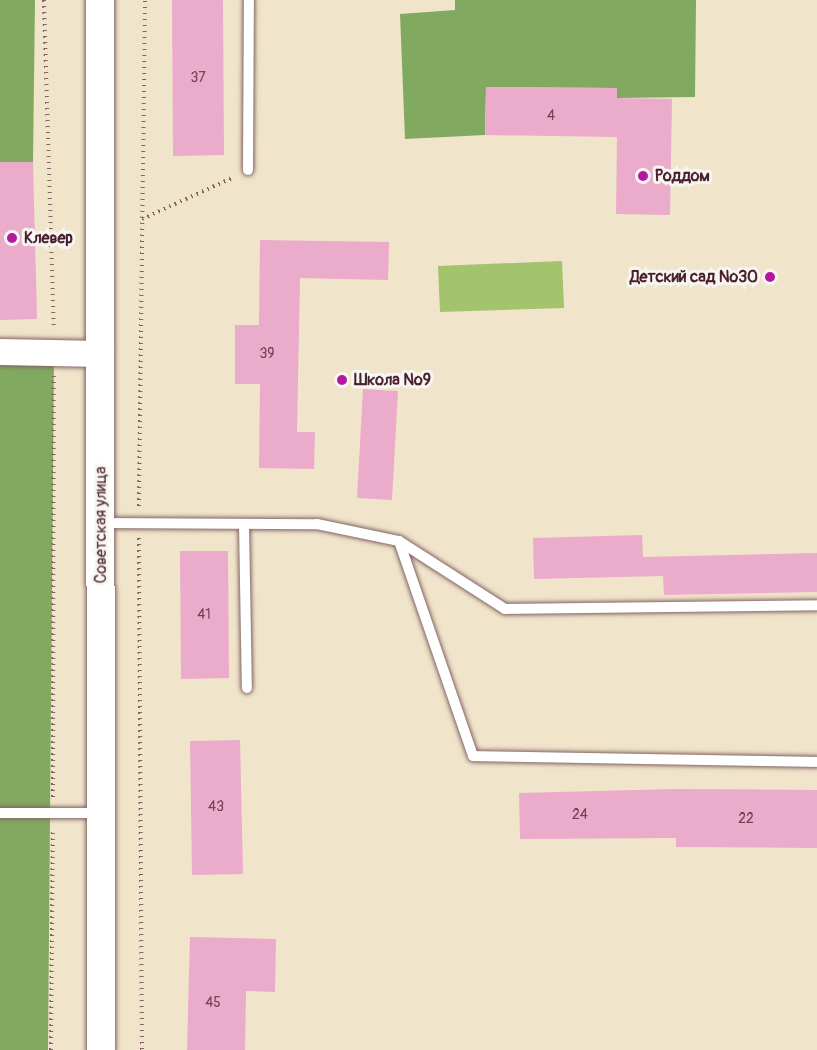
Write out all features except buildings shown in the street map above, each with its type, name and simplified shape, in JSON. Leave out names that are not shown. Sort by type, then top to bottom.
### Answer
[{"type":"main road","name":"Советская улица","points":[[100,0],[101,1050]]},
{"type":"street","points":[[0,352],[101,354]]},
{"type":"lane","points":[[248,170],[249,0]]},
{"type":"lane","points":[[101,523],[317,524],[399,541],[505,609],[817,605]]},
{"type":"lane","points":[[244,524],[247,688]]},
{"type":"lane","points":[[399,541],[473,756],[817,762]]},
{"type":"lane","points":[[0,813],[101,813]]},
{"type":"path","points":[[44,0],[54,353],[51,1050]]},
{"type":"path","points":[[142,219],[248,170]]},
{"type":"green space","points":[[0,0],[35,0],[33,162],[0,162]]},
{"type":"green space","points":[[455,0],[696,0],[695,97],[617,98],[616,88],[486,87],[485,135],[405,139],[400,14],[455,10]]},
{"type":"green space","points":[[562,261],[564,308],[440,312],[438,266]]},
{"type":"green space","points":[[0,352],[54,353],[48,1050],[0,1050]]},
{"type":"place","name":"Роддом","points":[[643,176]]},
{"type":"place","name":"Клевер","points":[[12,238]]},
{"type":"place","name":"Детский сад №30","points":[[770,277]]},
{"type":"place","name":"Школа №9","points":[[342,380]]}]
